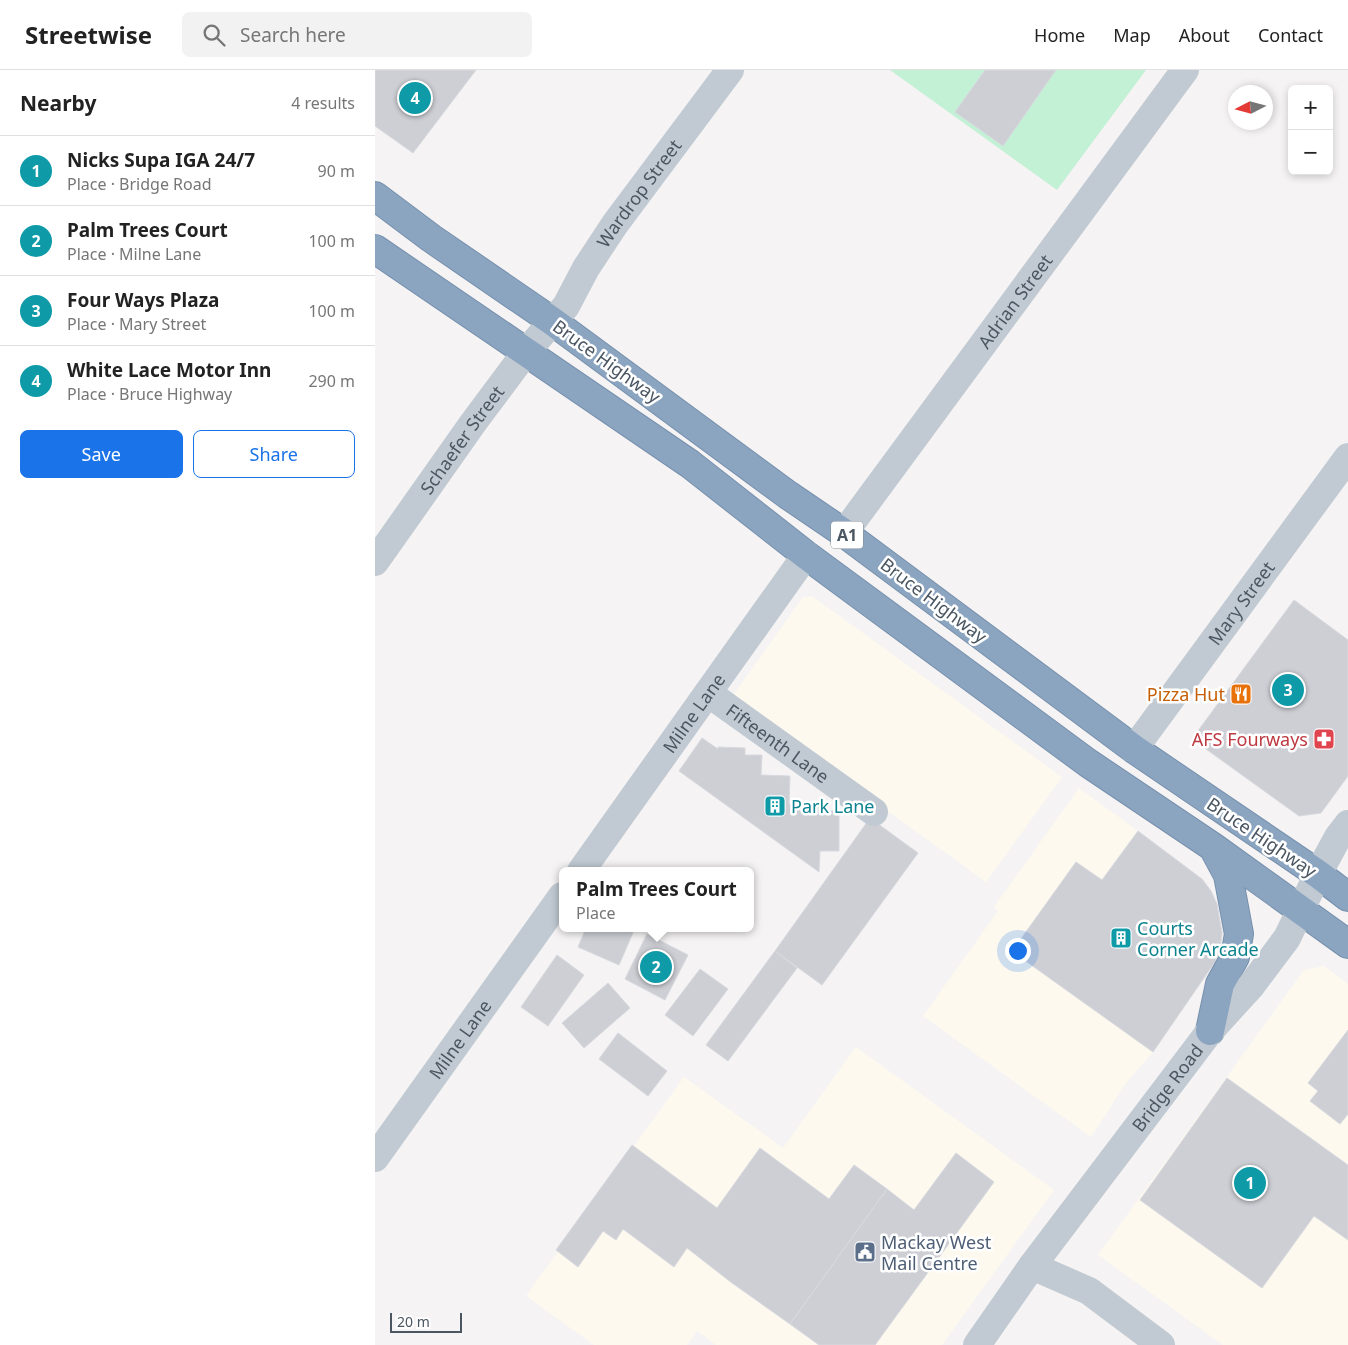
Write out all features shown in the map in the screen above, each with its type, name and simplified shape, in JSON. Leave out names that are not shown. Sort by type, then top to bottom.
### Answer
[{"type":"highway","name":"Bruce Highway","points":[[375,196],[431,238],[552,320],[1134,748],[1318,874],[1348,897]]},
{"type":"highway","name":"Bruce Highway","points":[[375,249],[691,464],[806,555],[1088,762],[1213,847],[1348,944]]},
{"type":"highway","points":[[1210,1031],[1219,984],[1235,957],[1239,934],[1228,875],[1213,847]]},
{"type":"street","name":"Wardrop Street","points":[[552,320],[567,306],[586,268],[615,224],[730,70]]},
{"type":"street","name":"Adrian Street","points":[[844,533],[1185,70]]},
{"type":"street","name":"Schaefer Street","points":[[375,562],[473,423],[552,320]]},
{"type":"street","name":"Mary Street","points":[[1134,748],[1348,457]]},
{"type":"street","name":"Milne Lane","points":[[584,867],[806,555]]},
{"type":"street","name":"Fifteenth Lane","points":[[708,693],[874,812]]},
{"type":"street","name":"Bridge Road","points":[[977,1345],[1032,1266],[1210,1031],[1251,986],[1287,938],[1318,874],[1338,837],[1348,824]]},
{"type":"street","name":"Milne Lane","points":[[375,1158],[559,900]]},
{"type":"street","points":[[1032,1266],[1089,1291],[1161,1345]]},
{"type":"shaded area","points":[[812,596],[1062,777],[986,882],[731,698],[803,597]]},
{"type":"shaded area","points":[[1079,788],[1138,831],[1102,880],[1076,862],[1027,931],[1024,929],[1026,931],[1018,943],[1020,957],[1153,1052],[1126,1083],[1091,1137],[923,1016],[998,911],[994,907]]},
{"type":"shaded area","points":[[1324,966],[1348,984],[1348,1345],[1223,1345],[1098,1255],[1304,970]]},
{"type":"shaded area","points":[[856,1047],[1054,1190],[942,1345],[827,1345],[732,1283],[818,1345],[716,1345],[697,1331],[687,1345],[594,1345],[526,1296],[684,1077],[783,1148]]},
{"type":"green space","points":[[890,70],[1146,70],[1057,190]]},
{"type":"building","points":[[375,70],[476,70],[413,153],[375,126]]},
{"type":"building","points":[[985,70],[1056,70],[1003,146],[955,112]]},
{"type":"building","points":[[1294,600],[1348,640],[1348,776],[1321,813],[1299,816],[1192,739]]},
{"type":"building","name":"Park Lane","points":[[702,738],[718,749],[718,747],[745,748],[745,755],[762,755],[761,775],[790,776],[789,804],[823,804],[822,811],[839,811],[839,851],[820,851],[819,872],[679,771]]},
{"type":"building","points":[[870,818],[918,853],[822,985],[775,951]]},
{"type":"building","name":"Courts Corner Arcade","points":[[1138,831],[1202,879],[1211,891],[1217,904],[1222,933],[1220,948],[1215,962],[1153,1052],[1020,957],[1018,943],[1076,862],[1102,880]]},
{"type":"building","points":[[584,932],[633,932],[619,965],[578,947]]},
{"type":"building","points":[[647,934],[688,955],[665,1000],[625,979]]},
{"type":"building","points":[[775,951],[797,968],[728,1061],[706,1045]]},
{"type":"building","points":[[557,955],[584,975],[548,1026],[521,1007]]},
{"type":"building","points":[[700,969],[728,989],[693,1036],[665,1015]]},
{"type":"building","points":[[608,983],[630,1008],[584,1048],[562,1023]]},
{"type":"building","points":[[1348,1030],[1348,1114],[1340,1124],[1310,1101],[1318,1091],[1308,1083]]},
{"type":"building","points":[[618,1033],[667,1071],[648,1096],[599,1059]]},
{"type":"building","points":[[1227,1078],[1348,1165],[1348,1240],[1314,1216],[1262,1288],[1140,1200]]},
{"type":"building","points":[[632,1145],[717,1208],[760,1148],[829,1199],[854,1165],[887,1189],[790,1324],[687,1248],[674,1267],[623,1229],[616,1240],[603,1231],[578,1267],[556,1250]]},
{"type":"building","points":[[956,1153],[994,1182],[875,1345],[819,1345],[790,1324],[887,1189],[914,1210]]},
{"type":"place","name":"White Lace Motor Inn","points":[[415,98]]},
{"type":"place","name":"Four Ways Plaza","points":[[1288,690]]},
{"type":"place","name":"Pizza Hut","points":[[1241,694]]},
{"type":"place","name":"AFS Fourways","points":[[1324,739]]},
{"type":"place","name":"Park Lane","points":[[775,806]]},
{"type":"place","name":"Courts Corner Arcade","points":[[1121,938]]},
{"type":"place","name":"Palm Trees Court","points":[[656,967]]},
{"type":"place","name":"Nicks Supa IGA 24/7","points":[[1250,1183]]},
{"type":"place","name":"Mackay West Mail Centre","points":[[865,1252]]}]
